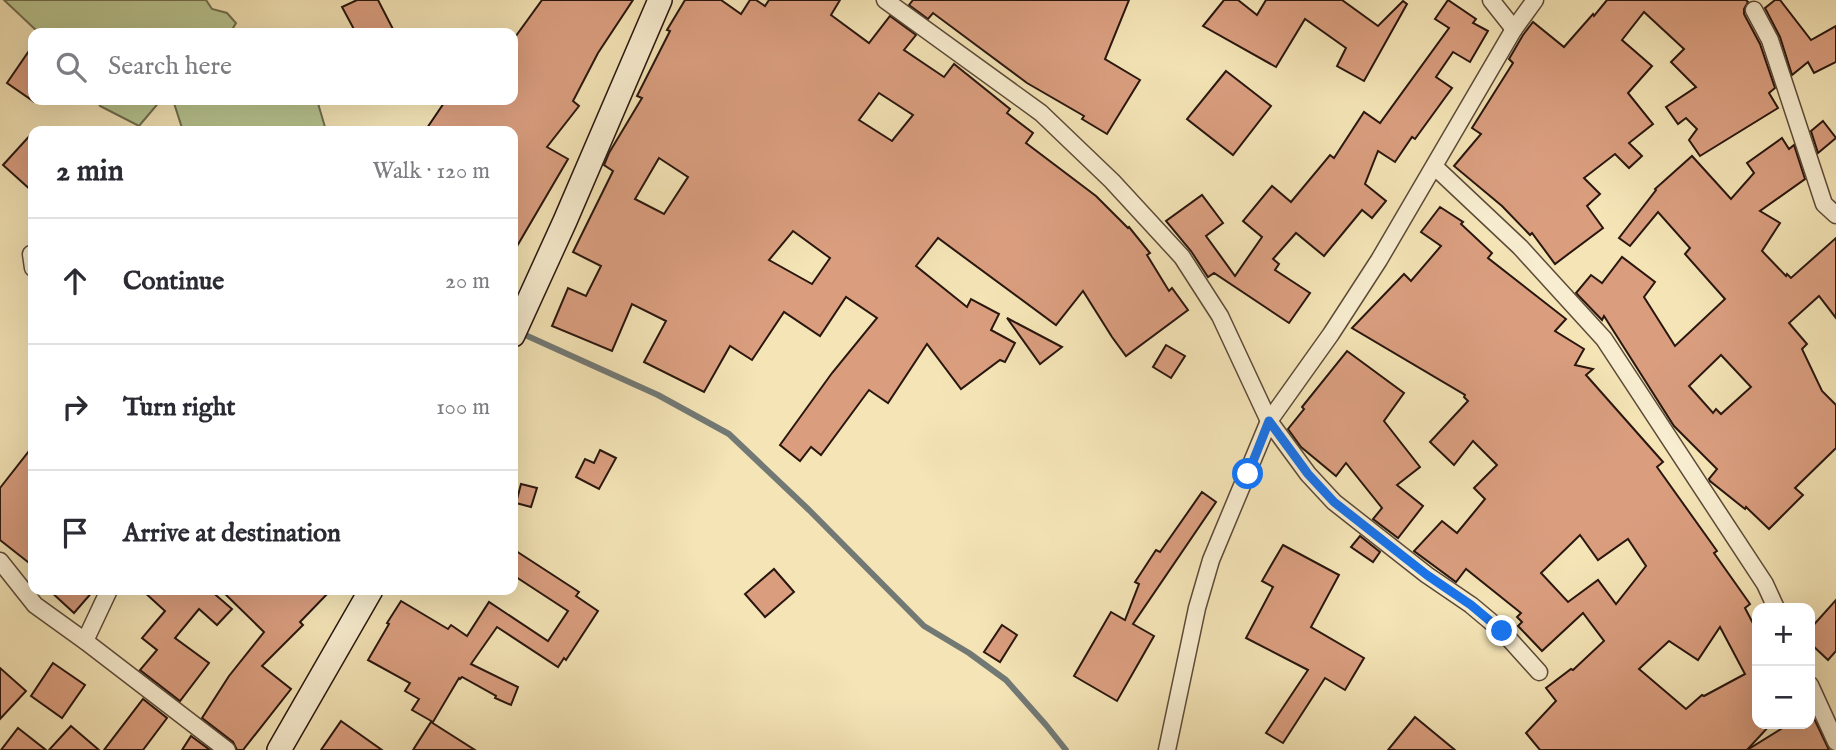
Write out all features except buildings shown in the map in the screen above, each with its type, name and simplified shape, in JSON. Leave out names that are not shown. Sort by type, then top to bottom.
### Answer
[{"type":"main road","points":[[518,324],[660,0]]},
{"type":"main road","points":[[279,750],[368,595]]},
{"type":"street","points":[[885,0],[1041,113],[1112,181],[1182,257],[1220,316],[1269,421],[1308,474],[1334,502],[1502,631],[1539,672]]},
{"type":"street","points":[[1490,0],[1514,29]]},
{"type":"street","points":[[1167,750],[1197,608],[1211,560],[1269,421],[1366,281],[1514,29],[1535,0]]},
{"type":"street","points":[[1754,10],[1770,40],[1824,204],[1836,215]]},
{"type":"street","points":[[1435,167],[1520,247],[1604,339],[1765,584],[1774,603]]},
{"type":"street","points":[[0,561],[35,605],[227,750]]},
{"type":"street","points":[[85,641],[107,595]]},
{"type":"street","points":[[1815,696],[1836,742]]},
{"type":"green space","points":[[4,0],[206,0],[212,9],[227,13],[236,23],[233,28],[34,28]]},
{"type":"green space","points":[[100,105],[157,105],[139,126]]},
{"type":"green space","points":[[175,105],[318,105],[325,126],[181,126]]},
{"type":"waterway","points":[[523,334],[658,395],[729,434],[924,626],[969,653],[1006,680],[1066,750]]},
{"type":"route","points":[[1248,474],[1269,421],[1308,474],[1334,502],[1502,631]]}]
